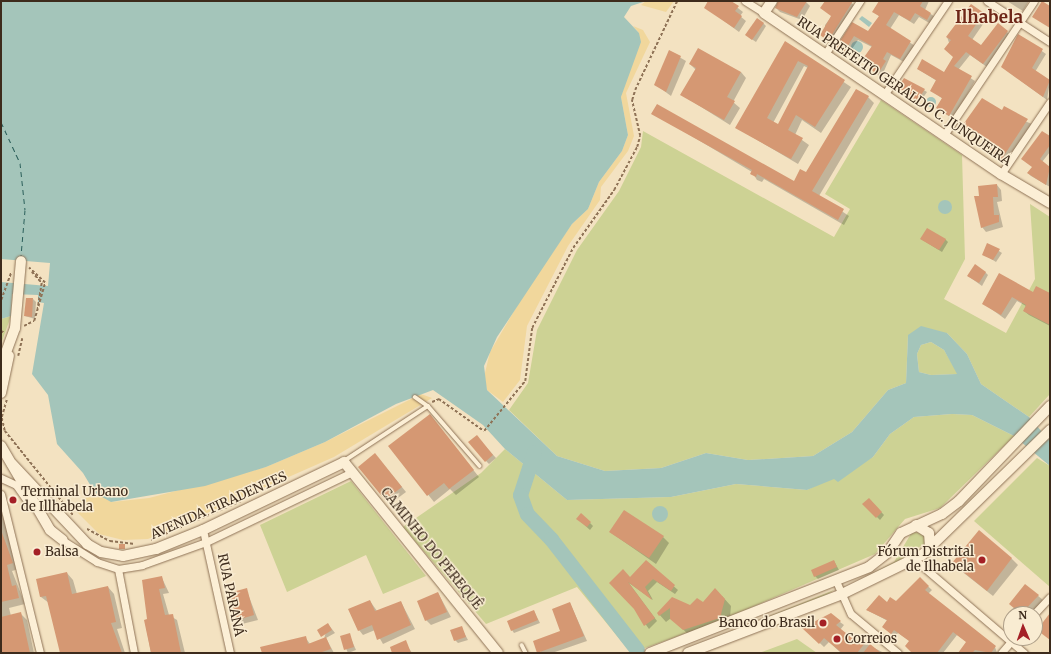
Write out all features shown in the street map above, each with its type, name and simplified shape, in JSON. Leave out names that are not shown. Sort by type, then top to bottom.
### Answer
[{"type":"main road","points":[[764,13],[772,1]]},
{"type":"main road","name":"RUA PREFEITO GERALDO C. JUNQUEIRA","points":[[764,13],[1001,174],[1050,203]]},
{"type":"main road","points":[[4,395],[9,346],[18,297],[21,260]]},
{"type":"main road","points":[[1,366],[9,346]]},
{"type":"main road","points":[[650,653],[836,581],[880,560],[901,533],[942,514],[959,501],[1050,406]]},
{"type":"main road","points":[[688,653],[840,595],[914,559],[930,549],[1027,456],[1050,430]]},
{"type":"main road","points":[[1,446],[50,530],[63,540]]},
{"type":"main road","name":"CAMINHO DO PEREQUÊ","points":[[344,462],[498,653]]},
{"type":"main road","name":"AVENIDA TIRADENTES","points":[[12,464],[70,529],[101,552],[117,556],[140,554],[203,530],[344,462]]},
{"type":"main road","points":[[916,525],[929,533],[930,549]]},
{"type":"street","name":"RUA PREFEITO GERALDO C. JUNQUEIRA","points":[[745,1],[764,13]]},
{"type":"street","points":[[825,54],[860,1]]},
{"type":"street","points":[[884,95],[948,1]]},
{"type":"street","points":[[987,1],[1050,42]]},
{"type":"street","points":[[944,135],[1034,1]]},
{"type":"street","points":[[1001,174],[1050,102]]},
{"type":"street","name":"AVENIDA TIRADENTES","points":[[118,569],[206,542],[352,472]]},
{"type":"street","points":[[1,478],[16,485],[46,527],[97,562],[118,569],[134,653]]},
{"type":"street","points":[[1,494],[40,653]]},
{"type":"street","name":"RUA PARANÁ","points":[[203,530],[230,653]]},
{"type":"street","points":[[914,559],[1003,633]]},
{"type":"street","points":[[836,581],[840,595],[851,614],[898,653]]},
{"type":"street","points":[[1041,606],[1050,596]]},
{"type":"lane","points":[[415,397],[427,405],[480,466]]},
{"type":"lane","name":"AVENIDA TIRADENTES","points":[[344,462],[427,405]]},
{"type":"lane","points":[[522,646],[526,653]]},
{"type":"path","points":[[427,405],[439,399],[484,431],[525,381],[532,328],[572,248],[614,190],[637,147],[640,136],[632,100],[635,90],[677,1]]},
{"type":"path","points":[[17,361],[24,326],[34,321],[40,304],[44,283],[21,260]]},
{"type":"path","points":[[1,300],[7,278]]},
{"type":"path","points":[[1,313],[2,322]]},
{"type":"path","points":[[4,395],[2,418],[5,431],[75,517]]},
{"type":"path","points":[[85,528],[110,541],[136,544],[244,499]]},
{"type":"green space","points":[[881,100],[962,155],[965,259],[944,299],[1006,333],[1035,279],[1030,204],[1050,217],[1050,394],[1029,417],[981,384],[967,354],[947,333],[908,335],[906,383],[888,390],[852,432],[813,456],[748,460],[706,453],[661,468],[605,471],[557,456],[509,410],[528,383],[537,330],[577,250],[619,191],[641,147],[643,131],[834,237],[850,209],[825,194]]},
{"type":"green space","points":[[11,316],[1,344],[1,319]]},
{"type":"green space","points":[[931,342],[944,350],[958,374],[931,375],[919,372],[917,354],[921,345]]},
{"type":"green space","points":[[952,414],[972,415],[1014,436],[940,508],[905,519],[875,554],[720,621],[631,653],[577,587],[486,624],[403,527],[481,473],[505,449],[567,500],[671,497],[736,484],[807,490],[873,457],[890,434],[914,417]]},
{"type":"green space","points":[[1037,458],[1050,466],[1050,587],[974,521]]},
{"type":"green space","points":[[351,481],[426,576],[383,594],[366,555],[287,592],[260,525]]},
{"type":"green space","points":[[912,532],[923,533],[928,541],[888,568],[845,588],[894,562]]},
{"type":"green space","points":[[834,590],[824,597],[676,653],[797,605]]},
{"type":"green space","points":[[797,639],[817,653],[759,653]]},
{"type":"sand","points":[[646,1],[674,1],[666,12],[641,5]]},
{"type":"sand","points":[[633,26],[643,30],[650,42],[626,93],[634,136],[628,151],[601,187],[600,200],[568,246],[527,326],[520,380],[503,402],[487,390],[484,377],[490,352],[527,289],[572,224],[588,209],[599,182],[622,151],[628,135],[621,97],[639,33]]},
{"type":"sand","points":[[421,394],[432,398],[334,457],[148,539],[123,540],[99,534],[71,506],[95,493],[112,502],[149,498],[266,467],[325,442]]},
{"type":"water","points":[[1,1],[646,1],[631,6],[624,17],[639,33],[641,42],[621,97],[628,135],[622,151],[599,182],[588,209],[572,224],[497,337],[484,366],[487,390],[557,456],[605,471],[661,468],[706,453],[748,460],[813,456],[852,432],[888,390],[906,383],[908,335],[921,326],[947,333],[967,354],[981,384],[1029,417],[1050,441],[1050,466],[1014,436],[972,415],[952,414],[914,417],[890,434],[873,457],[838,482],[834,479],[807,490],[736,484],[671,497],[567,500],[505,449],[483,425],[433,390],[396,404],[325,442],[266,467],[205,486],[111,502],[95,493],[83,473],[57,444],[48,395],[32,374],[44,303],[38,302],[38,295],[12,294],[11,316],[1,319]],"holes":[[[931,342],[944,350],[957,374],[931,375],[919,372],[917,354],[921,345]]]},
{"type":"water","points":[[862,16],[872,23],[869,27],[859,19]]},
{"type":"water","points":[[859,41],[862,42],[862,52],[855,53],[852,52],[851,45],[852,42]]},
{"type":"water","points":[[929,97],[933,97],[935,98],[935,106],[929,107],[926,104],[926,100]]},
{"type":"water","points":[[942,200],[948,200],[952,204],[952,210],[948,214],[942,214],[938,210],[938,204]]},
{"type":"water","points":[[660,506],[666,508],[668,514],[666,520],[660,522],[654,520],[652,514],[654,508]]},
{"type":"pier","points":[[1,259],[50,263],[48,286],[1,282]]},
{"type":"building","points":[[708,1],[731,1],[739,6],[735,11],[742,16],[734,28],[704,8]]},
{"type":"building","points":[[778,1],[807,1],[797,17],[775,8]]},
{"type":"building","points":[[825,1],[853,1],[828,41],[820,35],[831,16],[820,8]]},
{"type":"building","points":[[879,1],[923,1],[920,6],[931,13],[927,20],[915,13],[910,21],[894,12],[886,25],[911,41],[900,59],[887,52],[883,59],[886,61],[877,75],[862,60],[872,46],[854,36],[844,52],[836,47],[852,22],[868,31],[879,16],[872,12]]},
{"type":"building","points":[[1042,1],[1050,6],[1050,28],[1032,17]]},
{"type":"building","points":[[971,4],[984,13],[968,36],[981,45],[998,23],[1008,31],[983,64],[966,52],[954,66],[972,76],[949,116],[936,108],[942,98],[930,91],[936,80],[917,69],[922,59],[944,72],[953,57],[944,49],[951,40],[946,37]]},
{"type":"building","points":[[757,18],[764,23],[752,40],[745,35]]},
{"type":"building","points":[[1018,34],[1043,49],[1032,68],[1050,80],[1043,97],[1001,67]]},
{"type":"building","points":[[785,41],[845,80],[815,127],[796,115],[788,130],[803,138],[791,159],[735,128]],"holes":[[[798,61],[808,66],[778,124],[767,118]]]},
{"type":"building","points":[[698,48],[741,72],[727,97],[735,101],[724,120],[680,95],[696,68],[689,64]]},
{"type":"building","points":[[669,50],[681,56],[666,92],[654,85]]},
{"type":"building","points":[[904,78],[925,89],[917,101],[898,87]]},
{"type":"building","points":[[856,89],[869,96],[812,191],[844,209],[838,220],[757,174],[756,177],[750,174],[752,170],[651,114],[657,104],[794,181],[800,169],[806,172]]},
{"type":"building","points":[[982,98],[1002,110],[1004,106],[1028,119],[1001,160],[980,147],[985,140],[962,126]]},
{"type":"building","points":[[1042,131],[1050,136],[1050,145],[1040,159],[1050,167],[1046,185],[1027,173],[1032,167],[1021,159]]},
{"type":"building","points":[[997,184],[998,197],[993,197],[994,215],[999,215],[999,222],[981,228],[974,196],[979,196],[978,186]]},
{"type":"building","points":[[927,228],[946,239],[939,250],[920,239]]},
{"type":"building","points":[[987,243],[1000,249],[993,260],[982,255]]},
{"type":"building","points":[[975,264],[986,272],[979,283],[967,276]]},
{"type":"building","points":[[999,273],[1033,292],[1036,286],[1050,293],[1050,325],[1023,311],[1026,305],[1012,297],[1001,315],[982,304]]},
{"type":"building","points":[[26,298],[33,298],[32,317],[24,316]]},
{"type":"building","points":[[430,414],[474,470],[449,489],[444,483],[427,496],[388,446]]},
{"type":"building","points":[[477,435],[493,455],[485,462],[468,442]]},
{"type":"building","points":[[375,453],[402,487],[385,500],[358,467]]},
{"type":"building","points":[[869,498],[882,512],[876,518],[862,504]]},
{"type":"building","points":[[624,510],[664,536],[649,558],[609,532]]},
{"type":"building","points":[[581,513],[591,522],[587,527],[576,519]]},
{"type":"building","points":[[1,530],[13,563],[7,565],[12,586],[16,585],[19,598],[1,602]]},
{"type":"building","name":"Fórum Distrital de Ilhabela","points":[[979,530],[1012,558],[987,591],[952,563]]},
{"type":"building","points":[[119,544],[125,544],[125,549],[119,549]]},
{"type":"building","points":[[646,560],[675,585],[671,591],[653,579],[645,587],[652,600],[628,582],[655,618],[644,626],[634,609],[609,583],[623,569],[630,577]]},
{"type":"building","points":[[834,560],[837,567],[814,577],[811,570]]},
{"type":"building","points":[[67,572],[72,594],[108,586],[116,622],[111,623],[122,653],[60,653],[46,596],[40,597],[36,579]]},
{"type":"building","points":[[162,576],[165,588],[159,589],[165,615],[173,614],[181,653],[151,653],[144,620],[147,619],[142,580]]},
{"type":"building","points":[[920,577],[929,586],[925,590],[996,646],[991,653],[975,650],[972,653],[958,653],[966,642],[953,632],[937,653],[912,653],[905,646],[909,641],[894,630],[891,634],[882,627],[887,620],[866,610],[879,595],[887,602],[890,597],[896,601]]},
{"type":"building","points":[[1025,584],[1039,595],[1029,606],[1011,606],[1009,604]]},
{"type":"building","points":[[247,588],[254,615],[237,620],[229,593]]},
{"type":"building","points":[[715,588],[725,599],[720,618],[683,630],[670,619],[670,608],[659,616],[657,613],[672,597],[690,605],[697,598],[703,602]]},
{"type":"building","points":[[438,592],[447,612],[425,621],[417,601]]},
{"type":"building","points":[[370,600],[375,611],[401,601],[411,625],[377,640],[372,625],[358,631],[348,609]]},
{"type":"building","points":[[570,602],[584,636],[537,653],[533,641],[560,631],[552,609]]},
{"type":"building","points":[[534,610],[538,620],[511,631],[507,621]]},
{"type":"building","points":[[21,612],[30,653],[1,653],[1,617]]},
{"type":"building","points":[[831,613],[841,621],[836,625],[857,642],[859,638],[865,643],[857,653],[842,653],[824,638],[819,644],[802,628]]},
{"type":"building","points":[[1050,613],[1050,640],[1043,635],[1043,622]]},
{"type":"building","points":[[328,623],[332,630],[321,637],[317,630]]},
{"type":"building","points":[[462,626],[466,637],[454,641],[450,630]]},
{"type":"building","points":[[350,633],[354,647],[344,650],[340,636]]},
{"type":"building","points":[[306,636],[308,644],[326,637],[331,649],[319,653],[262,653],[260,647]]},
{"type":"building","points":[[406,640],[411,653],[392,653],[390,647]]},
{"type":"building","points":[[870,644],[881,653],[863,653]]},
{"type":"waterway","points":[[534,452],[520,495],[527,514],[551,539],[637,650]]},
{"type":"ferry route","points":[[1,122],[20,163],[25,210],[21,256]]},
{"type":"place","name":"Terminal Urbano de Illhabela","points":[[13,500]]},
{"type":"place","name":"Balsa","points":[[37,552]]},
{"type":"place","name":"Fórum Distrital de Ilhabela","points":[[982,560]]},
{"type":"place","name":"Banco do Brasil","points":[[823,623]]},
{"type":"place","name":"Correios","points":[[837,639]]},
{"type":"district","name":"Ilhabela","points":[[989,18]]}]
